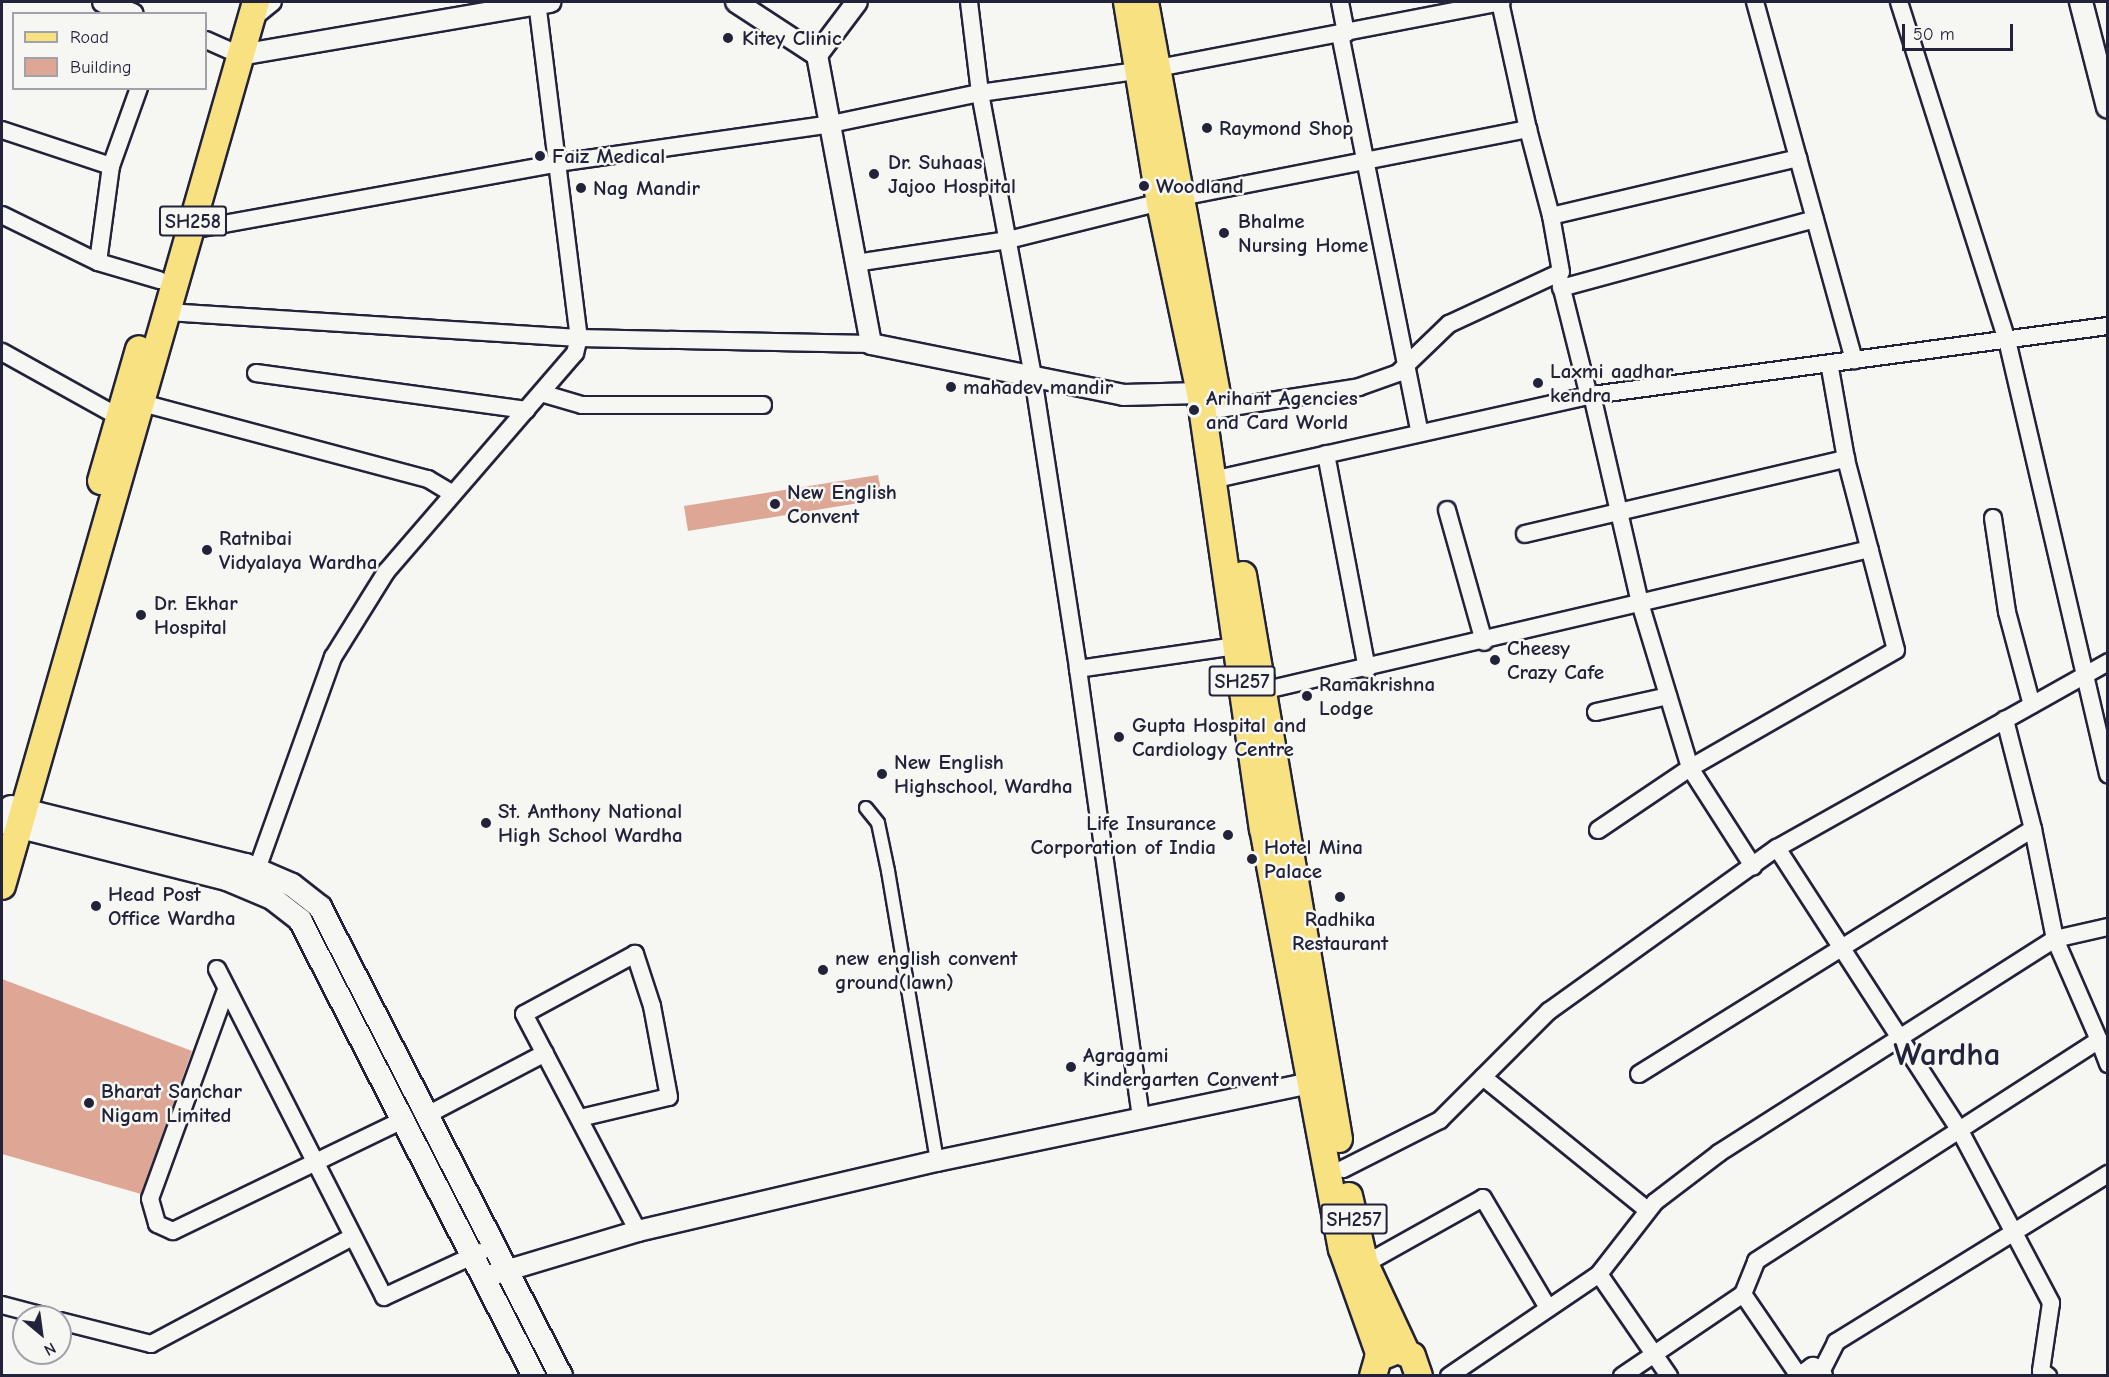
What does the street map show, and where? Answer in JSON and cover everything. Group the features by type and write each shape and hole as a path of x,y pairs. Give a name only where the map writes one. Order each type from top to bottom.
{"main road":[{"name":"SH257","path":"1126,2 1148,69 1209,401 1236,645 1263,828 1365,1264 1417,1368"},
{"name":"SH257","path":"1146,2 1148,69"},
{"path":"2081,2 2100,46 2108,106"},
{"name":"SH258","path":"2,886 9,818 119,441 159,280 224,48 249,8"},
{"name":"SH258","path":"119,441 141,403 190,230 224,48"},
{"name":"SH257","path":"1219,478 1262,691 1321,1081 1344,1257 1376,1366"},
{"path":"9,818 253,879 292,885 320,907 429,1114 561,1376"},
{"path":"253,879 300,920 405,1119 534,1376"},
{"path":"1376,1366 1417,1368"}],"street":[{"path":"103,2 128,12"},
{"path":"249,8 273,2"},
{"path":"224,48 542,2 579,338 575,353 450,493 386,572 333,657 253,879"},
{"path":"736,2 817,55 871,345"},
{"path":"817,55 857,2"},
{"path":"969,2 980,93 1033,377 1078,669 1141,1118"},
{"path":"1340,2 1343,34 1420,433"},
{"path":"190,230 558,163 831,124 980,93 1148,69 1343,34 1500,2 1528,129 1551,216 1560,281 1640,603 1690,768 1753,866"},
{"path":"1755,2 1854,360"},
{"path":"1899,2 2007,340 2108,774"},
{"path":"98,262 111,166 138,90"},
{"path":"856,263 1008,240 1171,200 1528,129"},
{"path":"2,130 111,166"},
{"path":"1551,216 1798,159"},
{"path":"2,214 98,262 159,280"},
{"path":"167,312 579,338 871,345 1123,395 1209,401 1359,387 1398,373 1449,324 1560,281 1815,219"},
{"path":"1219,478 1590,395 2108,327"},
{"path":"2,352 119,441"},
{"path":"1598,830 1690,768 1896,650 1846,459 1830,363"},
{"path":"256,373 526,410"},
{"path":"541,393 582,405 763,405"},
{"path":"141,403 428,479 450,493"},
{"path":"1326,454 1367,669"},
{"path":"1525,534 1846,459"},
{"path":"1447,510 1484,642"},
{"path":"1993,518 2007,612 2032,705"},
{"path":"1262,691 1484,642 1870,549"},
{"path":"1078,669 1236,645"},
{"path":"1343,1169 1440,1120 1549,1011 1777,848 2108,662"},
{"path":"1596,712 1668,696"},
{"path":"2005,720 2033,829 2055,939 2108,1064"},
{"path":"866,808 878,824 888,871 937,1161"},
{"path":"1639,1074 2033,829"},
{"path":"1777,848 1959,1129 2051,1303 2041,1371 2048,1376"},
{"path":"1449,1376 1599,1274 1647,1210 1782,1110 1901,1039 2055,939 2108,927"},
{"path":"580,1118 669,1097 635,954 524,1014 638,1231"},
{"path":"217,969 350,1238 384,1298 496,1245"},
{"path":"226,990 150,1199 151,1217 173,1231 405,1119"},
{"path":"1622,1376 1743,1293 1756,1261 2099,1040"},
{"path":"429,1114 545,1053"},
{"path":"1483,1077 1647,1210"},
{"path":"485,1277 507,1267 638,1231 937,1161 1321,1081"},
{"path":"1743,1293 1811,1375 1836,1342 2108,1174"},
{"path":"1365,1264 1483,1198 1548,1308"},
{"path":"72,1324 151,1344 350,1238"},
{"path":"1599,1274 1669,1376"}],"building":[{"name":"New English Convent","path":"878,475 882,496 865,502 688,531 684,506"},
{"name":"Bharat Sanchar Nigam Limited","path":"2,979 192,1051 141,1194 2,1154"}],"place":[{"name":"Kitey Clinic","path":"728,38"},
{"name":"Raymond Shop","path":"1207,128"},
{"name":"Faiz Medical","path":"540,156"},
{"name":"Dr. Suhaas Jajoo Hospital","path":"874,174"},
{"name":"Woodland","path":"1144,186"},
{"name":"Nag Mandir","path":"581,188"},
{"name":"Bhalme Nursing Home","path":"1224,233"},
{"name":"Laxmi aadhar kendra","path":"1538,383"},
{"name":"mahadev mandir","path":"951,387"},
{"name":"Arihant Agencies and Card World","path":"1194,410"},
{"name":"New English Convent","path":"775,504"},
{"name":"Ratnibai Vidyalaya Wardha","path":"207,550"},
{"name":"Dr. Ekhar Hospital","path":"141,615"},
{"name":"Cheesy Crazy Cafe","path":"1495,660"},
{"name":"Ramakrishna Lodge","path":"1307,696"},
{"name":"Gupta Hospital and Cardiology Centre","path":"1119,737"},
{"name":"New English Highschool, Wardha","path":"882,774"},
{"name":"St. Anthony National High School Wardha","path":"486,823"},
{"name":"Life Insurance Corporation of India","path":"1228,835"},
{"name":"Hotel Mina Palace","path":"1252,859"},
{"name":"Radhika Restaurant","path":"1340,897"},
{"name":"Head Post Office Wardha","path":"96,906"},
{"name":"new english convent ground(lawn)","path":"823,970"},
{"name":"Agragami Kindergarten Convent","path":"1071,1067"},
{"name":"Bharat Sanchar Nigam Limited","path":"89,1103"}],"district":[{"name":"Wardha","path":"1947,1055"}]}
